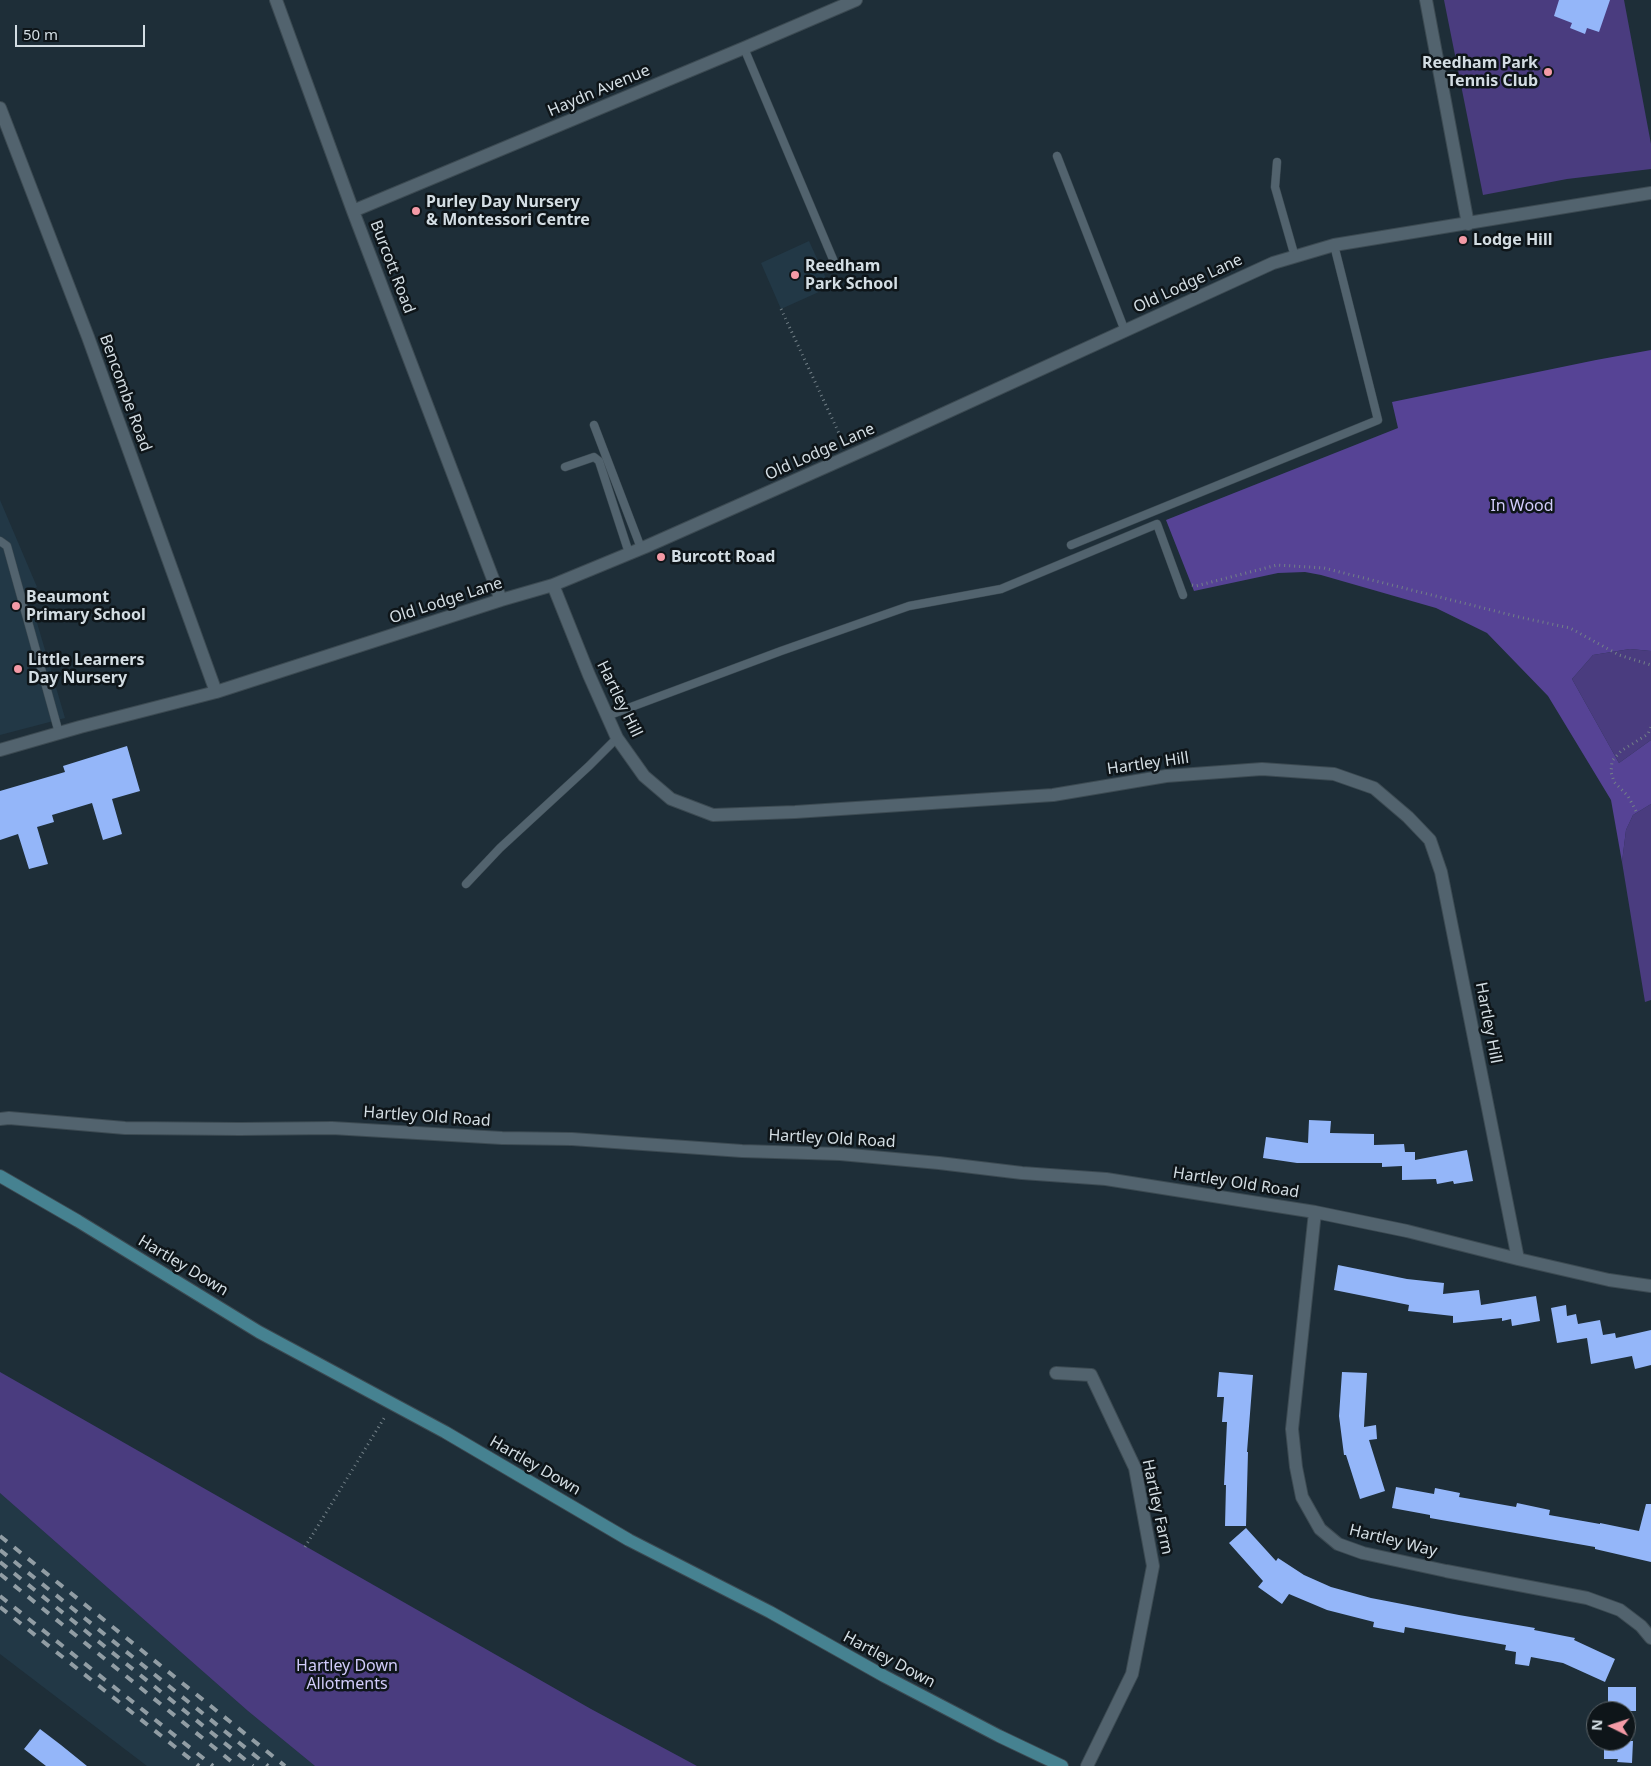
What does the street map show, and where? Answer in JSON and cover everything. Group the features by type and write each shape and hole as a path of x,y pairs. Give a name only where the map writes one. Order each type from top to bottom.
{"street":[{"name":"Burcott Road","path":"276,0 353,211 501,600"},
{"name":"Haydn Avenue","path":"353,211 856,0"},
{"path":"1426,0 1468,224"},
{"name":"Bencombe Road","path":"0,108 88,336 216,692"},
{"name":"Old Lodge Lane","path":"0,750 216,692 552,585 629,554 850,456 1261,268 1334,246 1651,193"},
{"name":"Hartley Hill","path":"552,585 617,738 644,776 671,799 713,815 796,812 1053,795 1166,776 1262,769 1334,774 1374,788 1408,817 1430,840 1441,872 1518,1259"},
{"name":"Hartley Old Road","path":"0,1119 9,1118 125,1128 332,1128 502,1138 572,1139 840,1154 1022,1173 1106,1179 1314,1212 1407,1231 1609,1280 1651,1286"},
{"name":"Hartley Down","path":"0,1176 78,1221 260,1332 445,1432 629,1540 770,1612 892,1680 999,1736 1062,1766"},
{"name":"Hartley Way","path":"1314,1212 1292,1429 1302,1497 1320,1528 1338,1544 1362,1553 1587,1598 1620,1610 1641,1626 1651,1638"},
{"name":"Hartley Farm","path":"1056,1373 1091,1375 1135,1468 1154,1566 1132,1674 1087,1766"}],"lane":[{"path":"744,48 835,264"},
{"path":"1057,156 1125,331"},
{"path":"1277,162 1276,187 1295,257"},
{"path":"1071,545 1378,420 1334,246"},
{"path":"594,426 642,548"},
{"path":"565,467 594,457 599,461 629,554"},
{"path":"607,716 781,651 909,606 1001,589 1157,524 1183,595"},
{"path":"0,541 7,546 59,733"},
{"path":"466,884 500,848 617,738"}],"path":[{"path":"781,309 850,456"},
{"path":"1188,584 1196,586 1277,565 1324,568 1570,628 1619,655 1651,664"},
{"path":"1636,810 1628,796 1614,782 1611,772 1612,761 1621,751 1648,734 1651,727"},
{"path":"305,1547 392,1404"}],"shaded area":[{"name":"Reedham Park School","path":"809,241 830,287 781,309 761,263"},
{"path":"0,500 37,587 28,592 65,718 0,735"},
{"path":"0,1493 248,1711 315,1766 147,1766 0,1654"}],"green space":[{"name":"Reedham Park Tennis Club","path":"1444,0 1624,0 1651,144 1651,169 1567,179 1483,195"},
{"name":"In Wood","path":"1651,350 1651,651 1630,649 1593,655 1572,679 1619,763 1651,740 1651,804 1633,815 1626,830 1622,862 1611,800 1548,696 1487,633 1436,608 1305,572 1278,573 1194,591 1166,520 1398,428 1392,402"},
{"path":"1630,649 1651,651 1651,740 1619,763 1572,679 1593,655"},
{"path":"1651,804 1651,1000 1645,1002 1622,862 1626,830 1633,815"},
{"name":"Hartley Down Allotments","path":"0,1372 591,1709 697,1766 315,1766 248,1711 0,1493"}],"building":[{"path":"1559,0 1610,0 1599,32 1587,28 1585,34 1570,28 1572,23 1554,16"},
{"path":"127,746 140,791 112,799 122,834 103,840 92,803 52,815 54,822 37,827 48,864 29,869 18,834 0,840 0,791 65,772 63,766"},
{"path":"1309,1120 1331,1121 1330,1133 1374,1134 1374,1145 1404,1144 1405,1152 1415,1152 1415,1160 1467,1150 1473,1181 1454,1184 1453,1181 1437,1184 1436,1179 1402,1180 1402,1166 1382,1167 1382,1163 1297,1163 1263,1158 1266,1137 1308,1143"},
{"path":"1338,1265 1407,1279 1444,1283 1443,1294 1479,1290 1481,1305 1536,1296 1540,1321 1512,1326 1511,1319 1502,1321 1502,1318 1453,1323 1453,1316 1408,1311 1409,1305 1334,1290"},
{"path":"1566,1305 1567,1316 1576,1314 1578,1324 1600,1320 1603,1335 1615,1333 1616,1338 1651,1330 1651,1365 1635,1369 1632,1356 1591,1364 1587,1338 1557,1343 1551,1308"},
{"path":"1219,1372 1253,1375 1247,1452 1246,1526 1225,1526 1226,1485 1224,1485 1227,1422 1222,1422 1224,1397 1217,1397"},
{"path":"1342,1372 1367,1373 1364,1427 1376,1425 1377,1439 1369,1440 1385,1491 1360,1499 1346,1455 1344,1455 1339,1416"},
{"path":"1396,1487 1434,1494 1435,1488 1460,1493 1459,1497 1516,1507 1517,1503 1550,1510 1549,1515 1639,1531 1646,1504 1651,1504 1651,1562 1595,1549 1595,1547 1430,1518 1430,1515 1392,1508"},
{"path":"1246,1528 1276,1561 1278,1558 1304,1575 1331,1587 1371,1598 1535,1628 1534,1630 1575,1638 1574,1640 1615,1659 1605,1682 1563,1663 1531,1657 1529,1666 1515,1664 1516,1652 1505,1650 1506,1645 1405,1627 1404,1633 1373,1627 1374,1622 1327,1610 1289,1594 1282,1604 1258,1587 1263,1581 1229,1543"},
{"path":"1608,1687 1636,1687 1636,1701 1608,1701"},
{"path":"40,1729 87,1766 46,1766 24,1749"},
{"path":"1604,1751 1633,1751 1632,1763 1617,1762 1618,1759 1604,1759"}],"railway":[{"path":"0,1536 285,1766"},
{"path":"0,1550 268,1766"},
{"path":"0,1562 253,1766"},
{"path":"0,1574 237,1766"},
{"path":"0,1596 213,1766"},
{"path":"0,1607 199,1766"}],"place":[{"name":"Reedham Park Tennis Club","path":"1548,72"},
{"name":"Purley Day Nursery & Montessori Centre","path":"416,211"},
{"name":"Lodge Hill","path":"1463,240"},
{"name":"Reedham Park School","path":"795,275"},
{"name":"Burcott Road","path":"661,557"},
{"name":"Beaumont Primary School","path":"16,606"},
{"name":"Little Learners Day Nursery","path":"18,669"}]}
